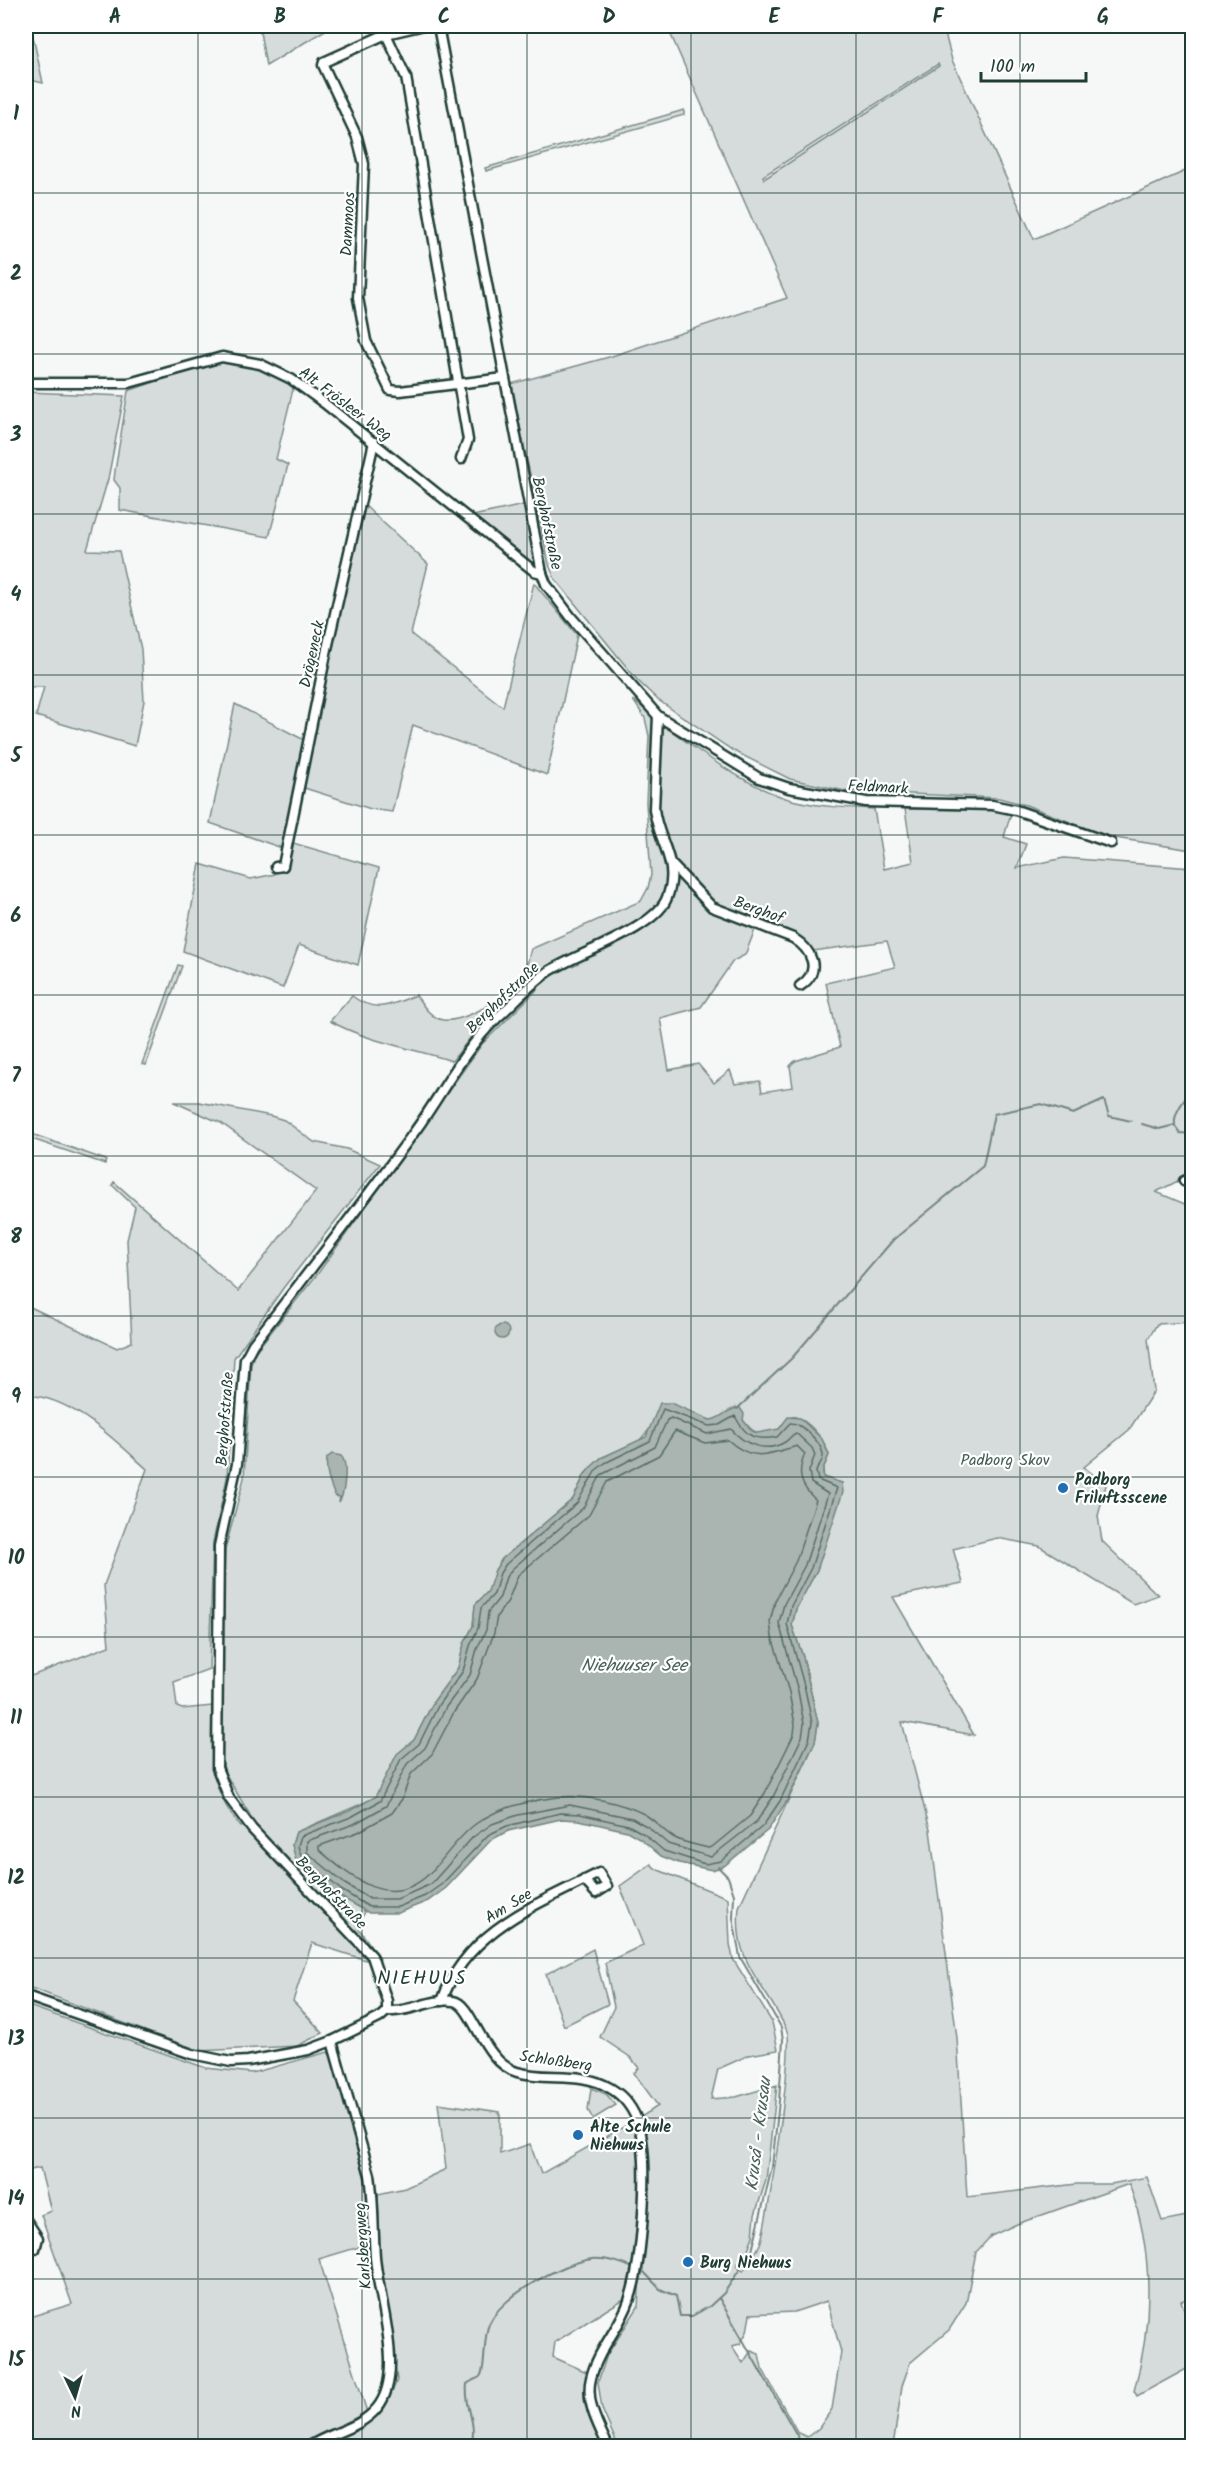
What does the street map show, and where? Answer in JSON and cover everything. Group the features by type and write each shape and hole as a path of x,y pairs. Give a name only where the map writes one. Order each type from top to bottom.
{"street":[{"name":"Dammoos","path":"420,26 386,34 324,62 323,65 357,137 364,164 358,298 366,341 390,390 458,385 504,378"},
{"name":"Berghofstraße","path":"438,26 542,573 546,584 571,617 658,716"},
{"path":"386,34 406,77 468,440 461,459"},
{"path":"26,242 26,284"},
{"name":"Alt Frösleer Weg","path":"26,383 142,382 207,360 222,357 241,359 291,380 374,442 534,571 542,573"},
{"name":"Drögeneck","path":"276,867 283,866 300,775 374,442"},
{"path":"658,716 655,822 673,866"},
{"name":"Feldmark","path":"658,716 759,778 789,788 866,802 992,804 1111,843"},
{"name":"Berghofstraße","path":"387,2011 387,2001 372,1956 252,1829 229,1798 217,1768 219,1546 237,1464 245,1359 252,1344 376,1185 468,1051 494,1021 545,975 656,915 666,900 672,881 673,866"},
{"name":"Berghof","path":"673,866 712,907 804,944 810,952 813,970 800,986"},
{"name":"Am See","path":"442,2001 448,1983 460,1962 481,1940 505,1922 584,1880"},
{"path":"26,1995 192,2054 222,2060 248,2061 282,2056 332,2042 380,2018 387,2011 400,2012 442,2001"},
{"name":"Schloßberg","path":"442,2001 454,2001 466,2007 481,2039 508,2068 527,2074 574,2076 596,2081 624,2099 639,2126 644,2153 639,2259 626,2311 599,2354 591,2379 594,2413 608,2446"},
{"name":"Karlsbergweg","path":"310,2446 363,2422 384,2397 390,2376 385,2317 375,2257 370,2175 332,2042"},
{"path":"26,2220 36,2234 38,2242 35,2249 26,2250"}],"green space":[{"path":"259,26 332,26 266,66"},
{"path":"667,26 943,26 952,60 1034,239 1192,168 1192,850 1109,837 1026,805 999,798 845,791 790,779 732,750 658,700 638,681 555,579 549,565 511,384 609,357 787,298","holes":["938,64 939,66 764,179 763,176"]},
{"path":"26,27 31,27 43,83 26,79"},
{"path":"684,110 684,115 486,171 485,168"},
{"path":"224,362 254,366 294,385 276,459 288,465 269,537 120,510 120,488 114,480 128,391 207,364"},
{"path":"26,392 124,396 108,479 87,550 119,551 141,649 144,701 135,746 36,716 44,687 26,687"},
{"path":"362,503 428,564 411,634 503,707 534,583 577,635 547,775 413,725 392,812 371,809 301,787"},
{"path":"524,505 536,560 533,564 473,516"},
{"name":"Padborg Skov","path":"633,700 710,759 754,785 796,801 816,805 874,809 884,869 913,862 905,809 977,808 1011,813 1004,837 1026,844 1017,868 1064,858 1192,868 1192,1174 1156,1192 1192,1207 1192,1322 1157,1324 1148,1339 1154,1391 1129,1430 1084,1467 1106,1485 1098,1516 1102,1541 1158,1595 1133,1604 1039,1546 997,1538 953,1549 963,1583 893,1597 974,1735 902,1722 930,1830 957,2038 967,2197 1077,2184 1111,2184 1147,2177 1162,2221 1192,2215 1192,2297 1181,2301 1192,2330 1192,2366 1137,2396 1134,2391 1145,2339 1148,2287 1143,2235 1129,2184 1017,2224 991,2236 976,2252 966,2303 949,2330 910,2363 902,2386 893,2446 618,2446 602,2409 598,2382 607,2355 638,2307 648,2145 641,2117 658,2106 634,2073 639,2068 630,2057 600,2037 614,2007 605,1963 643,1945 620,1886 651,1864 656,1869 728,1898 733,1959 772,2022 778,2050 749,2055 718,2069 711,2099 736,2097 777,2085 766,2180 755,2215 753,2236 747,2252 736,2266 743,2271 760,2244 769,2204 787,2068 787,2031 746,1960 738,1927 739,1907 815,1742 818,1723 803,1657 792,1625 796,1609 817,1570 842,1483 824,1478 823,1469 829,1455 827,1449 811,1426 799,1418 793,1416 777,1430 768,1433 756,1432 746,1424 736,1407 717,1420 693,1415 649,1430 638,1442 601,1458 585,1474 573,1499 502,1559 495,1570 489,1591 475,1605 473,1626 464,1644 458,1668 434,1701 414,1740 397,1755 375,1798 296,1832 292,1845 365,1912 357,1926 380,1959 372,1962 312,1943 293,2001 323,2033 297,2046 198,2051 26,1986 26,1678 109,1646 104,1585 147,1469 107,1433 76,1412 60,1403 26,1395 26,1305 117,1348 132,1342 127,1240 135,1207 112,1185 114,1182 238,1291 316,1191 221,1123 174,1102 199,1102 271,1116 284,1120 314,1142 347,1149 380,1164 284,1287 234,1358 227,1478 213,1542 209,1669 174,1682 177,1707 182,1709 212,1706 213,1770 222,1798 241,1827 250,1815 225,1773 221,1757 224,1573 225,1550 244,1478 251,1364 255,1352 319,1272 482,1044 537,990 521,986 531,949 641,901 648,888 651,875 646,803 649,736 645,718","holes":["760,917 796,934 813,951 887,941 895,967 826,983 840,1047 795,1061 790,1066 793,1087 762,1092 760,1081 735,1084 730,1070 714,1083 698,1064 669,1070 660,1018 701,1007 733,961 745,955","827,2301 841,2352 832,2409 819,2428 807,2437 798,2433 762,2368 759,2354 751,2351 743,2363 732,2346 740,2344 747,2332 750,2314 794,2312"]},
{"path":"235,704 306,741 286,841 379,868 358,965 299,945 283,988 183,951 200,864 251,879 275,874 282,848 210,823"},
{"path":"178,965 182,966 146,1065 142,1064"},
{"path":"521,986 481,1024 452,1061 359,1034 330,1021 352,996 369,1005 384,1006 416,995 439,1019 458,1019 493,1003"},
{"path":"26,1132 106,1160 105,1164 26,1137"},
{"path":"593,1949 608,2004 564,2026 546,1974"},
{"path":"26,2005 206,2068 252,2073 328,2052 333,2059 368,2190 366,2245 319,2259 367,2412 300,2446 26,2446 26,2318 72,2304 41,2215 51,2211 40,2168 26,2171"},
{"path":"591,2088 606,2094 616,2105 593,2119 588,2110"},
{"path":"438,2103 500,2112 500,2154 530,2144 541,2174 632,2122 637,2142 640,2186 637,2232 627,2297 555,2342 553,2357 589,2373 588,2403 605,2446 318,2446 375,2417 383,2408 397,2380 380,2257 378,2194 405,2188 446,2169"}],"water":[{"path":"502,1325 507,1327 509,1332 507,1337 502,1339 497,1337 495,1332 497,1327"},
{"name":"Niehuuser See","path":"660,1403 671,1403 710,1420 732,1409 740,1408 744,1414 743,1420 752,1431 757,1433 779,1429 788,1417 800,1418 822,1439 829,1455 823,1469 823,1477 842,1483 843,1492 817,1570 796,1609 792,1625 803,1657 818,1723 815,1742 785,1804 768,1830 724,1866 712,1870 679,1863 661,1856 641,1839 627,1831 579,1820 561,1819 508,1831 491,1840 446,1888 428,1901 398,1913 369,1913 337,1895 296,1860 292,1845 296,1832 349,1811 375,1797 397,1754 414,1740 434,1701 458,1668 464,1644 473,1626 475,1605 488,1591 495,1570 502,1559 573,1499 585,1474 601,1458 646,1437"},
{"path":"332,1454 341,1456 345,1465 344,1487 339,1502 340,1497 335,1496 327,1473 327,1458"}],"waterway":[{"path":"1142,1124 1159,1129 1175,1125 1178,1111 1192,1090"},
{"path":"737,1409 792,1358 893,1240 983,1166 994,1114 1041,1104 1073,1114 1104,1100 1109,1116 1131,1121"},
{"path":"1175,1126 1180,1133 1192,1134"},
{"name":"Kruså - Krusau","path":"643,2271 660,2289 676,2296 680,2316 692,2316 710,2306 724,2293 752,2251 772,2167 783,2040 781,2027 740,1957 733,1918 734,1895 728,1877 718,1867"},
{"name":"Kruså - Krusau","path":"471,2446 473,2430 467,2400 467,2384 481,2375 489,2324 506,2302 534,2282 579,2262 603,2259 633,2268"},
{"path":"719,2298 803,2446"}],"place":[{"name":"Padborg Friluftsscene","path":"1063,1488"},
{"name":"Alte Schule Niehuus","path":"578,2135"},
{"name":"Burg Niehuus","path":"688,2262"}],"district":[{"name":"NIEHUUS","path":"422,1977"}]}
